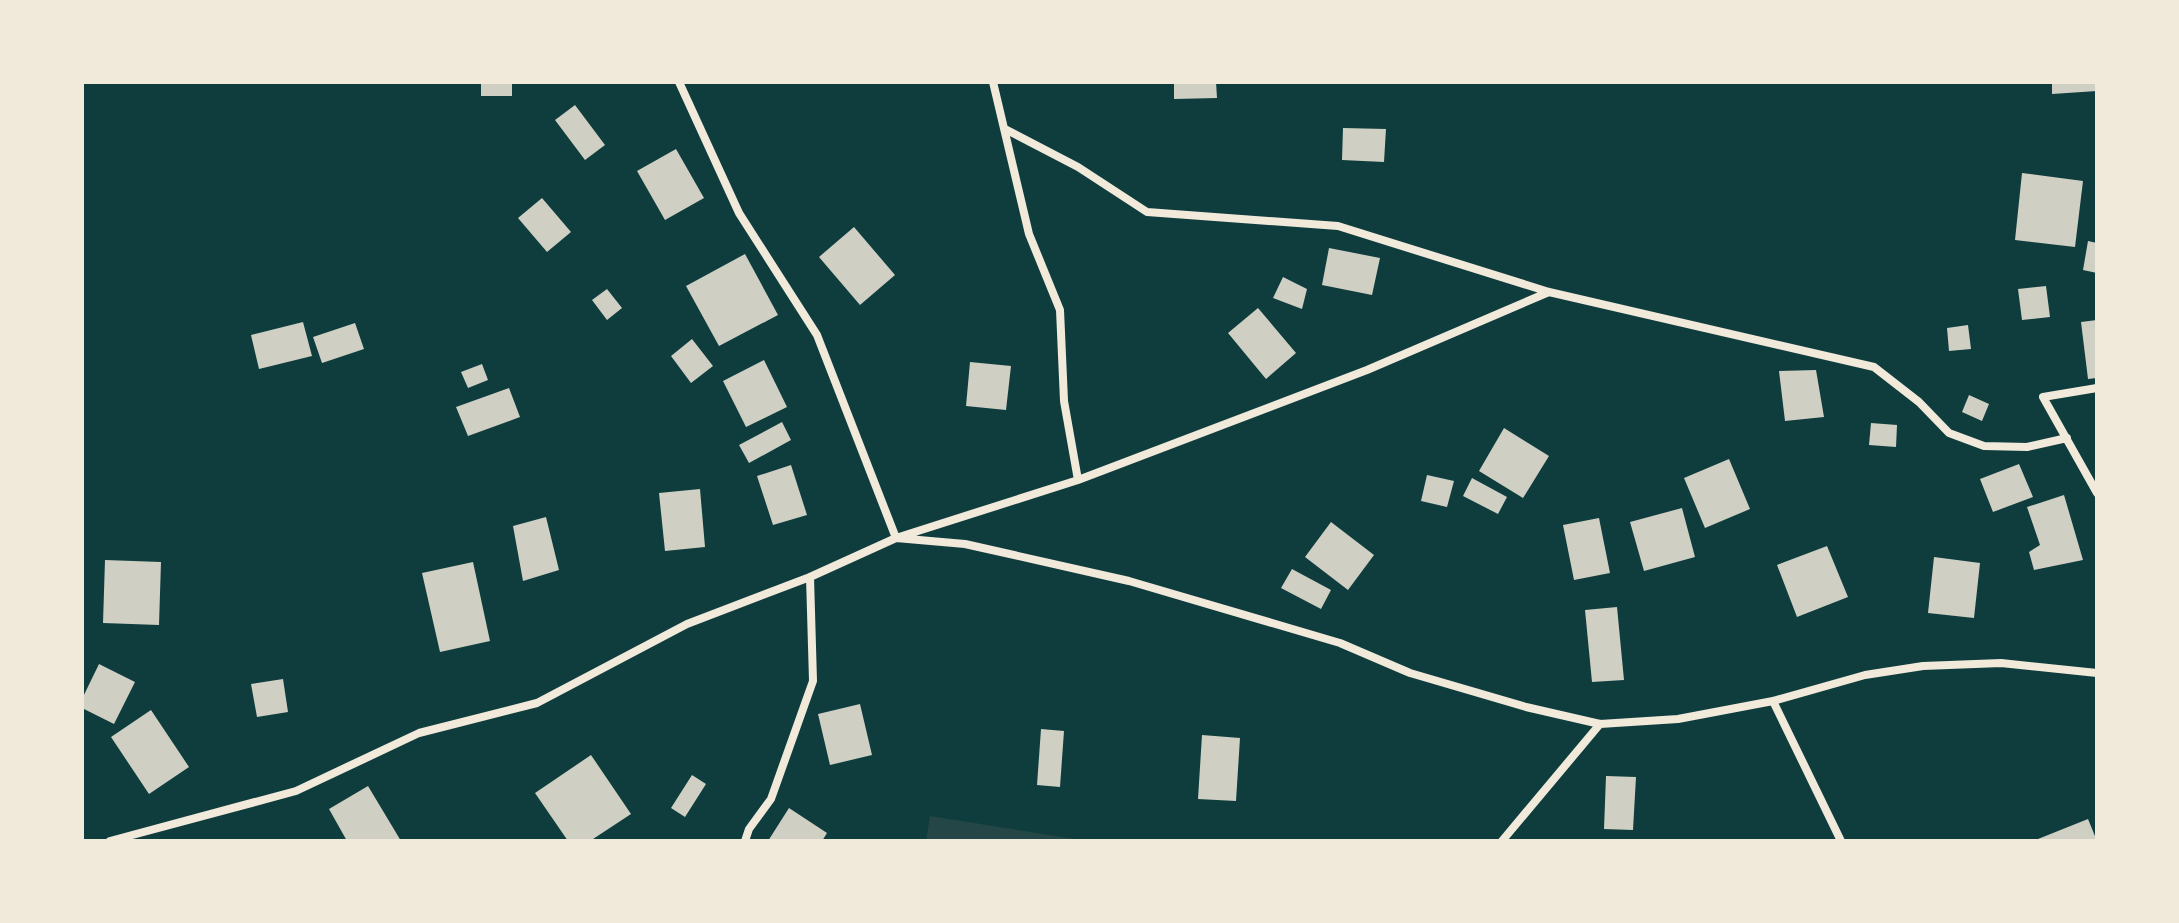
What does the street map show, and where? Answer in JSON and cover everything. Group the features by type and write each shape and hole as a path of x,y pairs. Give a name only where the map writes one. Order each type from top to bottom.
{"street":[{"path":"679,82 739,213 817,335 896,538"},
{"path":"993,82 1029,234 1060,310 1064,401 1078,480"},
{"path":"1005,129 1078,167 1147,212 1338,226 1549,292 1874,367 1919,402 1949,433 1984,446 2027,447 2067,438"},
{"path":"110,841 296,791 419,733 537,703 687,624 810,577 896,538 1078,480 1367,370 1549,292"},
{"path":"2097,388 2043,397 2097,493"},
{"path":"896,538 965,544 1129,581 1340,643 1439,681 1526,707 1600,724 1678,719 1773,701 1865,675 1923,666 2001,663 2097,673"},
{"path":"745,841 749,829 771,799 813,681 810,577"},
{"path":"1773,701 1841,841"},
{"path":"1502,841 1600,724"}],"shaded area":[{"path":"930,816 1087,841 926,841"}],"building":[{"path":"481,82 512,82 512,96 481,96"},
{"path":"1174,82 1216,82 1217,98 1174,99"},
{"path":"2052,82 2097,82 2097,91 2052,94"},
{"path":"575,105 605,145 585,160 555,120"},
{"path":"1343,128 1386,129 1384,162 1342,160"},
{"path":"676,149 704,198 665,220 637,171"},
{"path":"2022,173 2083,181 2075,247 2015,240"},
{"path":"542,198 571,232 547,252 518,218"},
{"path":"854,227 895,275 860,305 819,257"},
{"path":"2088,241 2097,243 2097,273 2083,270"},
{"path":"1329,248 1380,258 1372,295 1322,285"},
{"path":"745,254 778,315 719,346 686,286"},
{"path":"1283,277 1307,289 1302,309 1273,298"},
{"path":"2046,286 2050,317 2022,320 2018,289"},
{"path":"607,289 622,308 607,320 592,300"},
{"path":"1258,308 1296,353 1266,379 1228,333"},
{"path":"2097,320 2097,378 2088,379 2081,322"},
{"path":"303,322 312,356 259,369 251,335"},
{"path":"355,323 364,349 322,363 313,337"},
{"path":"1968,325 1971,349 1949,351 1947,328"},
{"path":"692,339 713,366 691,383 671,356"},
{"path":"764,360 787,407 746,427 723,381"},
{"path":"970,362 1011,366 1006,410 966,406"},
{"path":"482,364 488,380 468,388 461,372"},
{"path":"1816,370 1824,417 1785,421 1779,371"},
{"path":"509,388 520,417 468,436 456,407"},
{"path":"1969,395 1989,404 1982,421 1962,412"},
{"path":"782,422 791,440 749,463 739,445"},
{"path":"1871,423 1897,425 1896,447 1869,445"},
{"path":"1504,428 1549,456 1523,498 1479,471"},
{"path":"1729,459 1750,509 1705,528 1684,478"},
{"path":"2019,464 2033,497 1993,512 1980,479"},
{"path":"791,465 807,515 773,525 757,476"},
{"path":"1427,475 1454,481 1447,507 1421,501"},
{"path":"1472,478 1507,497 1498,514 1463,496"},
{"path":"700,489 705,547 665,551 659,493"},
{"path":"2064,495 2083,560 2034,570 2029,552 2040,545 2027,507"},
{"path":"1682,508 1695,557 1644,571 1630,522"},
{"path":"546,517 559,570 523,581 513,526"},
{"path":"1599,518 1610,573 1574,580 1563,525"},
{"path":"1331,522 1374,555 1348,590 1305,557"},
{"path":"1827,546 1848,597 1797,617 1777,565"},
{"path":"1934,557 1980,563 1974,618 1928,613"},
{"path":"105,560 161,562 159,625 103,623"},
{"path":"473,562 490,641 440,652 422,573"},
{"path":"1292,569 1331,590 1321,609 1281,588"},
{"path":"1617,607 1624,680 1592,682 1585,610"},
{"path":"99,664 135,682 114,724 82,708 82,699"},
{"path":"283,679 288,712 257,717 251,684"},
{"path":"860,704 872,755 830,765 818,714"},
{"path":"151,710 189,767 149,794 111,737"},
{"path":"1041,729 1064,731 1060,787 1037,785"},
{"path":"1202,735 1240,738 1236,801 1198,799"},
{"path":"591,755 631,814 590,841 568,841 535,793"},
{"path":"692,775 706,784 685,817 671,808"},
{"path":"1606,776 1636,777 1633,830 1604,829"},
{"path":"368,786 401,841 347,841 329,809"},
{"path":"789,808 827,833 822,841 768,841"},
{"path":"2088,819 2097,841 2033,841"}]}
